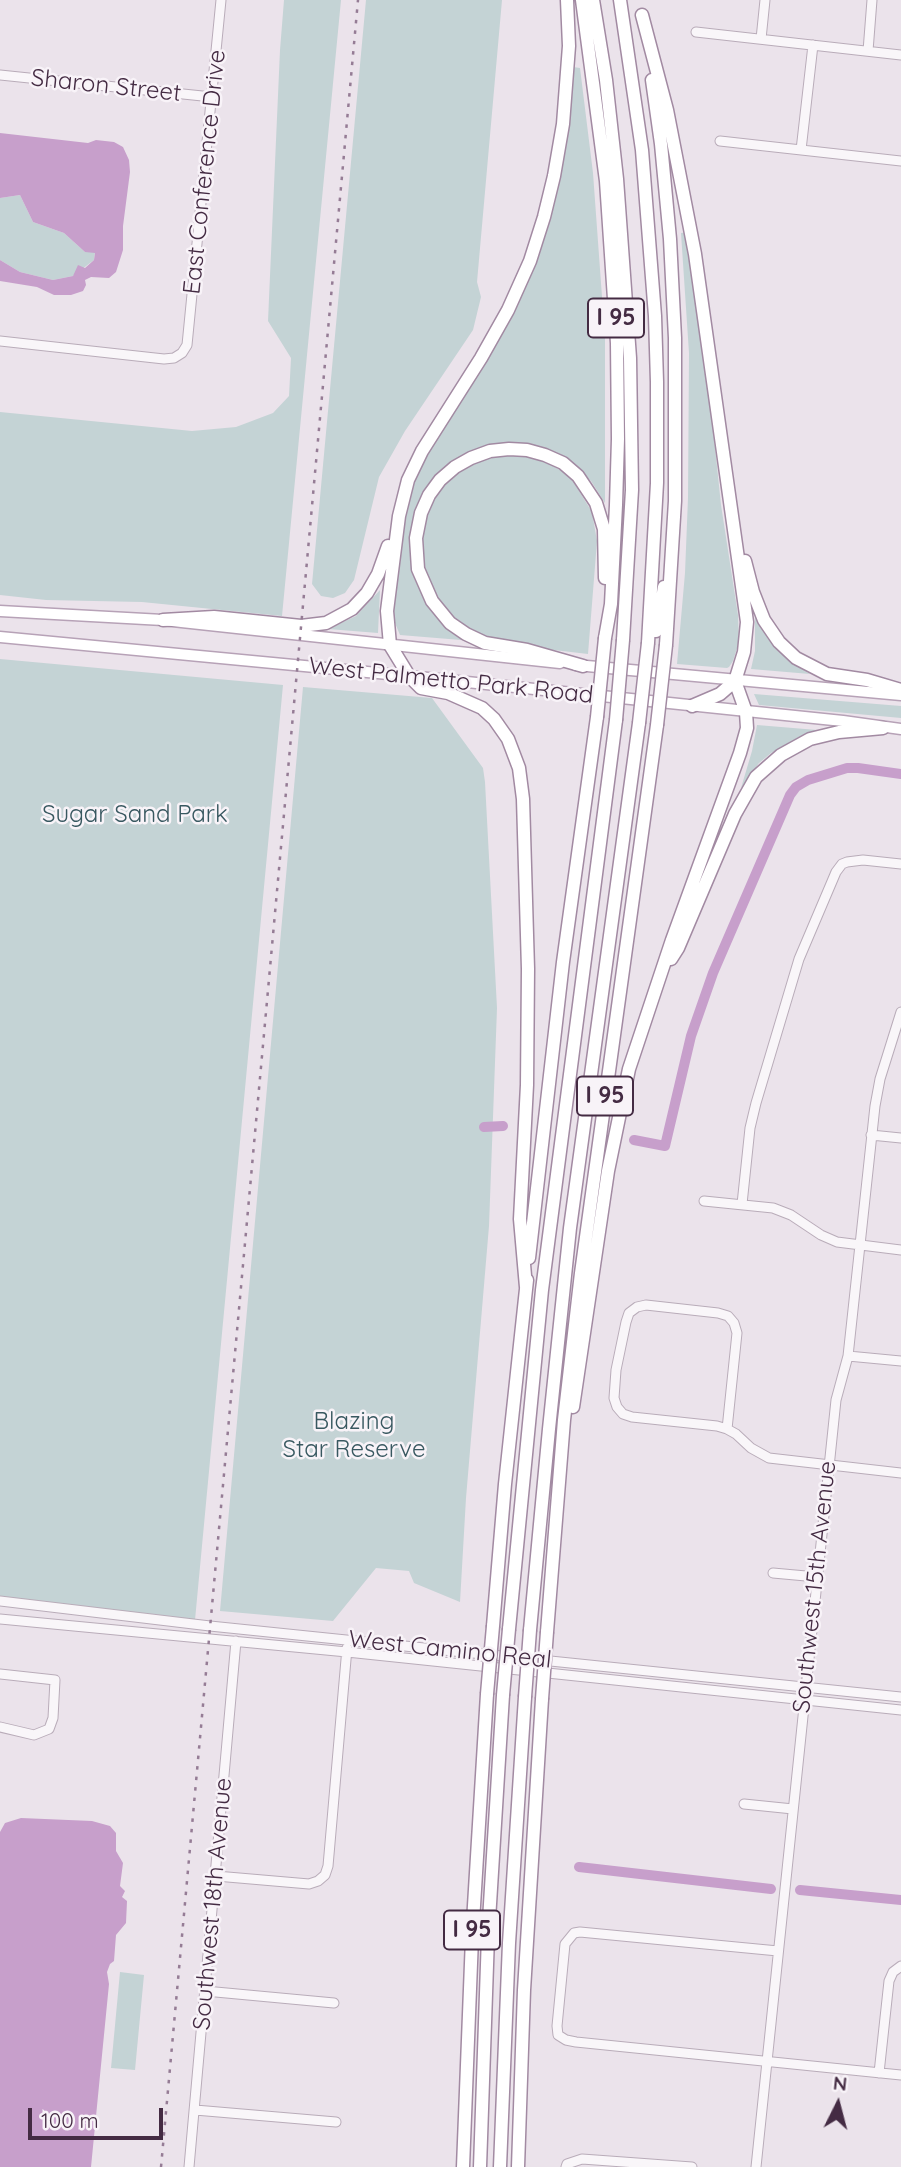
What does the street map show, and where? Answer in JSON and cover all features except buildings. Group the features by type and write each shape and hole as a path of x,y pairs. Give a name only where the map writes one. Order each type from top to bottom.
{"highway":[{"path":"163,620 214,617 310,626 334,619 352,609 373,584 415,465 494,334 519,285 537,239 550,197 563,124 569,46 567,0"},
{"name":"I 95","path":"463,2167 472,1938 487,1694 505,1484 563,962 611,604 618,408 614,279 602,148 582,0"},
{"path":"480,2167 489,1924 503,1695 524,1457 543,1276 616,720 632,490 630,358 617,179 606,80 593,0"},
{"path":"500,2167 509,1943 525,1698 550,1416 572,1216 639,723 656,644 655,306 642,150 620,0"},
{"name":"I 95","path":"519,2167 524,1990 542,1699 567,1395 587,1223 657,725 656,644 674,535 677,403 673,283 661,144 640,0"},
{"path":"642,15 667,110 695,254 747,622 744,652 735,681 720,694 692,706"},
{"path":"583,666 527,649 485,643 450,622 432,601 418,569 418,521 425,503 447,474 481,454 500,449 518,449 554,459 578,476 592,493 603,520 605,638"},
{"path":"723,462 753,592 758,609 771,632 796,658 817,670 867,680 901,693"},
{"path":"616,505 625,617"},
{"path":"399,516 387,599 390,645 409,677 421,688 448,693 481,708 494,719 508,739 519,768 523,799 528,969 527,1097 520,1219 526,1287"},
{"path":"562,1469 579,1376 597,1240 618,1115 632,1060 658,980 747,728 746,712 735,681"},
{"path":"658,980 678,948 734,814 756,777 781,755 810,739 839,732 883,727"}],"main road":[{"name":"West Palmetto Park Road","path":"0,611 163,620 583,666 901,693"},
{"name":"West Palmetto Park Road","path":"0,637 901,729"}],"street":[{"name":"East Conference Drive","path":"0,341 164,359 174,358 182,353 188,344 221,0"},
{"path":"761,39 765,0"},
{"path":"868,51 872,0"},
{"path":"696,32 901,55"},
{"path":"802,150 813,45"},
{"name":"Sharon Street","path":"0,75 212,97"},
{"path":"720,141 901,161"},
{"path":"742,1204 750,1128 789,988 836,872 842,864 863,860 901,864"},
{"name":"Southwest 15th Avenue","path":"756,2167 804,1686 836,1400 848,1356 871,1135 880,1079 901,1012"},
{"path":"871,1135 901,1138"},
{"path":"704,1200 783,1211 829,1239 901,1250"},
{"path":"727,1429 737,1333 734,1323 728,1316 718,1312 646,1305 629,1313 614,1398 617,1407 624,1414 727,1429 769,1458 901,1473"},
{"path":"848,1356 901,1361"},
{"path":"772,1573 817,1577"},
{"name":"West Camino Real","path":"0,1601 209,1626 901,1697"},
{"name":"West Camino Real","path":"0,1619 901,1710"},
{"path":"216,1876 309,1884 326,1875 348,1639"},
{"name":"Southwest 18th Avenue","path":"190,2167 236,1641"},
{"path":"0,1674 55,1679 54,1718 48,1729 34,1735 0,1727"},
{"path":"744,1804 793,1809"},
{"path":"778,1951 580,1931 574,1933 565,1944 558,2035 576,2042 901,2076"},
{"path":"879,2073 889,1981 893,1972 899,1968"},
{"path":"205,1991 334,2003"},
{"path":"195,2110 336,2122"},
{"path":"567,2166 582,2159 692,2167"}],"green space":[{"path":"284,0 341,0 282,616 142,602 46,600 0,595 0,412 192,431 236,427 273,413 289,396 291,358 268,321"},
{"path":"366,0 502,0 477,282 481,297 473,330 405,431 379,477 354,580 345,593 333,598 321,596 312,584"},
{"path":"573,67 580,68 593,173 605,338 605,503 591,481 568,461 512,444 435,480 412,562 415,580 424,599 444,627 461,637 461,640 400,635 393,607 404,516 410,491 428,453 506,325 529,276 550,220 561,174"},
{"path":"20,195 33,222 64,233 85,252 95,252 94,260 73,276 53,280 20,272 0,260 0,198"},
{"path":"688,232 707,370 721,505 738,615 739,642 733,661 727,668 677,664 688,498 689,353 681,233"},
{"path":"507,455 541,460 564,472 571,478 592,512 597,541 588,654 511,645 485,638 457,623 438,604 424,572 421,555 422,529 435,496 454,474 477,461"},
{"path":"380,590 378,633 328,629 356,616"},
{"path":"755,615 768,639 779,651 790,662 810,674 751,669 755,651"},
{"name":"Sugar Sand Park","path":"0,659 283,685 195,1620 0,1598"},
{"name":"Blazing Star Reserve","path":"303,687 432,698 483,768 497,1008 489,1226 460,1602 414,1583 409,1571 376,1568 333,1621 220,1611"},
{"path":"754,694 901,706 901,718 759,705"},
{"path":"757,725 817,730 771,753 759,763 741,788 752,751"},
{"path":"120,1972 144,1975 135,2070 111,2068"}],"shaded area":[{"path":"0,133 88,143 96,140 114,142 123,147 129,160 130,172 123,226 123,250 116,272 109,278 91,277 85,280 83,291 71,295 54,295 37,287 0,281 0,260 20,272 53,280 73,276 78,265 85,268 94,260 95,253 85,252 64,233 33,222 20,195 0,198"},
{"path":"21,1818 92,1821 110,1826 116,1833 116,1851 123,1863 120,1886 125,1891 122,1897 127,1901 126,1923 116,1935 114,1961 107,1972 109,1984 91,2167 0,2167 0,1832 5,1823"}],"waterway":[{"path":"634,1140 665,1146 691,1036 713,973 790,795 796,787 808,780 847,768 901,774"},
{"path":"484,1127 503,1126"},
{"path":"579,1867 771,1889"},
{"path":"800,1890 901,1900"}],"railway":[{"path":"161,2167 358,0"}]}
